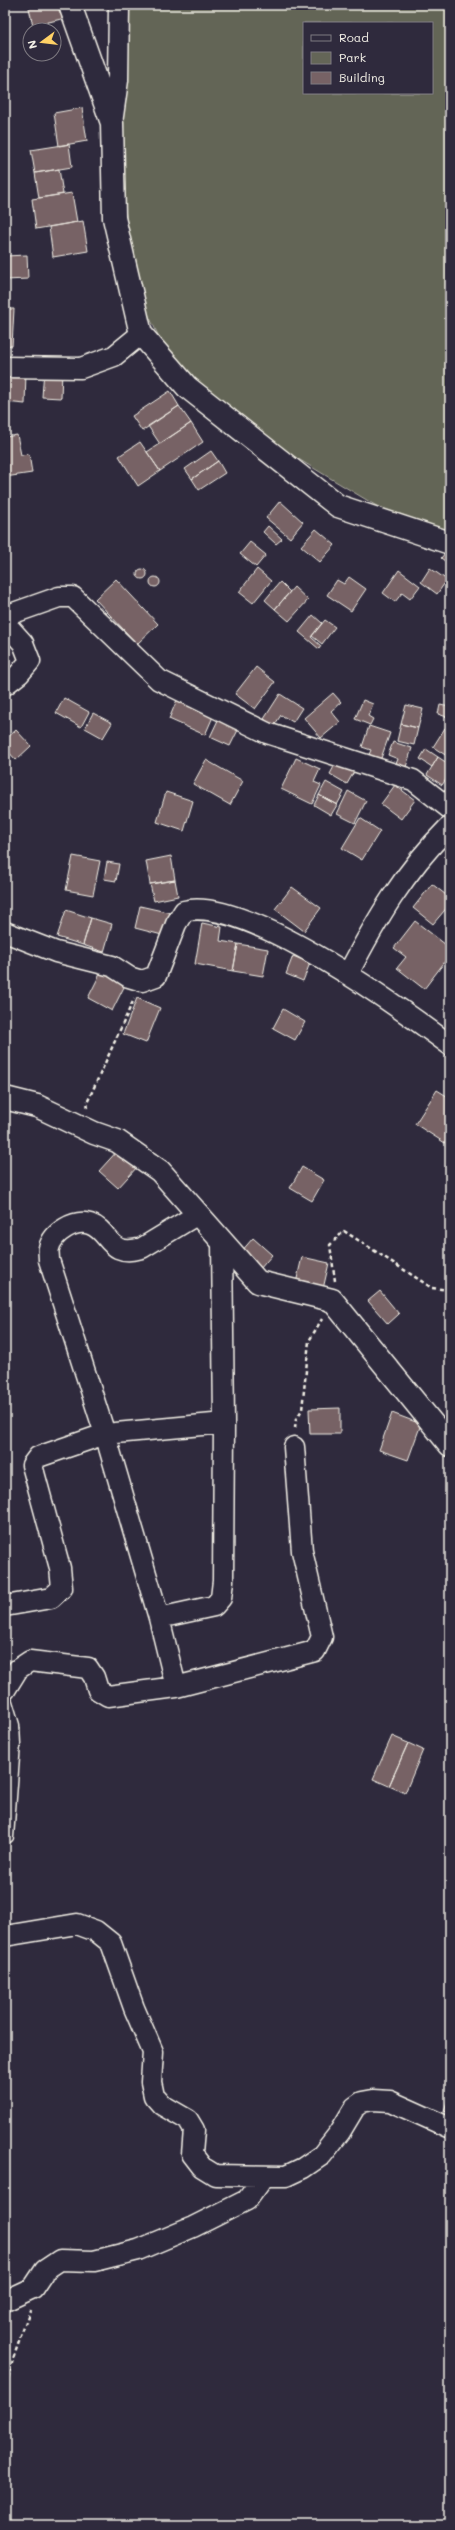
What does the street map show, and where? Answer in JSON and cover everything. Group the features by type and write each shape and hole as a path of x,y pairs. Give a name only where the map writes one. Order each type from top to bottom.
{"street":[{"path":"70,5 112,123"},
{"path":"119,5 118,80 112,123 114,218 141,334 187,387 338,506 450,543"},
{"path":"5,367 81,368 114,356 141,334"},
{"path":"5,616 59,596 73,597 159,680 267,733 413,780 449,819 422,854 377,918 348,974"},
{"path":"5,623 23,643 30,661 19,674 5,685"},
{"path":"5,932 56,952 112,966 129,977 142,981 156,976 176,924 184,911 195,908 226,915 257,925 368,985 450,1045"},
{"path":"5,1098 38,1106 94,1133 117,1140 160,1171 258,1282 332,1300 450,1445"},
{"path":"176,1687 159,1618 105,1434 49,1260 49,1247 57,1235 69,1226 81,1222 92,1224 116,1246 131,1251 142,1248 198,1214"},
{"path":"159,1618 214,1606 221,1598 223,1581 224,1423 222,1242"},
{"path":"5,1606 51,1598 62,1588 60,1568 32,1465 38,1457 105,1434 224,1423"},
{"path":"5,1690 18,1668 30,1661 88,1668 94,1677 98,1690 108,1696 176,1687 315,1651 322,1637 302,1551 294,1447"},
{"path":"5,1936 77,1924 96,1931 111,1942 134,2008 153,2052 151,2082 154,2096 162,2105 188,2120 194,2130 192,2154 202,2167 214,2175 264,2177 286,2176 322,2156 340,2132 355,2107 362,2102 390,2101 450,2128"},
{"path":"5,2301 33,2288 45,2270 60,2260 94,2261 138,2250 193,2227 248,2200 264,2177"}],"lane":[{"path":"5,1695 14,1724 15,1744 8,1837"}],"path":[{"path":"94,1133 87,1103 142,981"},
{"path":"5,2392 13,2359 30,2311 33,2288"},
{"path":"5,2521 6,2525"}],"green space":[{"path":"129,5 450,5 450,550 260,436 170,360 137,291 124,202 123,91"}],"building":[{"path":"39,5 61,5 65,18 49,22 32,22 29,8"},
{"path":"82,108 87,141 59,146 54,113"},
{"path":"69,144 72,167 35,173 31,150"},
{"path":"59,169 63,194 39,198 35,173"},
{"path":"72,193 77,222 36,229 32,199"},
{"path":"83,221 88,251 53,257 49,227"},
{"path":"27,255 28,279 5,280 5,256"},
{"path":"5,309 14,309 12,346 5,345"},
{"path":"44,370 62,371 61,398 42,397"},
{"path":"5,371 26,373 25,404 5,402"},
{"path":"170,391 179,406 142,431 132,416"},
{"path":"179,406 191,423 160,444 148,426"},
{"path":"191,423 203,442 160,471 147,452"},
{"path":"17,435 21,455 29,454 32,473 5,477 5,437"},
{"path":"140,442 160,471 138,486 119,456"},
{"path":"211,451 218,461 192,479 185,469"},
{"path":"218,461 225,473 199,490 192,479"},
{"path":"280,501 303,522 290,538 266,518"},
{"path":"268,526 282,539 276,544 263,532"},
{"path":"316,529 335,545 320,562 301,546"},
{"path":"250,542 266,555 256,567 240,554"},
{"path":"446,552 450,555 450,565 441,558"},
{"path":"430,568 447,580 437,594 421,582"},
{"path":"140,569 144,569 147,574 144,579 140,579 137,576 137,572"},
{"path":"257,569 271,581 253,603 239,592"},
{"path":"399,570 420,586 410,599 402,593 395,602 383,593"},
{"path":"155,577 160,582 155,587 150,582"},
{"path":"349,577 366,589 351,611 327,595 337,580 344,584"},
{"path":"116,579 158,624 137,644 95,599"},
{"path":"280,582 290,592 275,609 265,600"},
{"path":"294,587 308,600 289,621 275,609"},
{"path":"313,615 322,623 311,637 321,646 319,649 299,632"},
{"path":"325,620 335,627 322,644 312,636"},
{"path":"256,667 275,682 255,709 235,694"},
{"path":"333,693 341,702 331,711 340,722 321,738 304,718"},
{"path":"280,694 302,708 293,722 281,715 274,726 264,719"},
{"path":"179,695 215,712 205,735 169,719"},
{"path":"64,698 89,712 81,727 56,713"},
{"path":"363,700 373,704 368,716 373,719 370,725 355,719"},
{"path":"406,705 423,709 418,728 401,724"},
{"path":"440,705 450,707 447,717 438,714"},
{"path":"93,713 112,723 103,738 85,728"},
{"path":"219,718 239,728 230,746 210,737"},
{"path":"401,724 418,728 414,745 397,741"},
{"path":"369,726 390,733 380,761 368,757 371,750 362,747"},
{"path":"445,728 450,731 450,758 433,747"},
{"path":"16,730 31,746 16,760 5,748 5,740"},
{"path":"393,742 412,748 406,767 396,764 398,759 388,755"},
{"path":"426,749 438,757 432,767 420,759"},
{"path":"438,757 450,765 450,774 442,785 427,775"},
{"path":"296,758 320,769 314,782 321,785 312,804 281,789"},
{"path":"206,760 243,781 230,805 193,784"},
{"path":"337,761 355,770 347,784 330,774"},
{"path":"326,782 344,792 337,805 319,795"},
{"path":"395,785 415,800 401,819 381,804"},
{"path":"348,791 366,801 355,823 337,814"},
{"path":"166,792 193,801 184,831 157,822"},
{"path":"319,795 337,805 331,815 314,805"},
{"path":"360,818 380,831 362,860 342,848"},
{"path":"73,856 100,861 93,895 66,890"},
{"path":"171,856 175,880 150,884 146,861"},
{"path":"107,862 119,864 116,881 104,879"},
{"path":"175,880 178,896 154,901 150,884"},
{"path":"432,884 450,898 450,904 433,924 413,908"},
{"path":"292,887 321,908 304,931 275,909"},
{"path":"140,906 171,913 166,936 135,928"},
{"path":"66,910 91,918 83,945 57,937"},
{"path":"91,918 112,924 104,952 83,945"},
{"path":"415,921 450,948 450,955 424,989 397,968 406,957 394,948"},
{"path":"202,923 222,927 220,941 238,944 233,971 195,964"},
{"path":"238,944 268,949 263,976 233,971"},
{"path":"293,956 310,963 303,981 286,974"},
{"path":"103,968 127,981 112,1011 88,998"},
{"path":"137,998 160,1008 146,1043 123,1034"},
{"path":"283,1009 305,1022 295,1040 273,1028"},
{"path":"437,1090 450,1098 448,1115 450,1116 450,1134 445,1143 415,1124"},
{"path":"119,1149 138,1166 118,1188 99,1171"},
{"path":"302,1167 324,1180 312,1201 290,1188"},
{"path":"253,1238 272,1255 260,1269 241,1252"},
{"path":"302,1257 329,1263 323,1289 296,1283"},
{"path":"380,1291 399,1314 388,1324 368,1301"},
{"path":"340,1408 340,1434 310,1434 309,1409"},
{"path":"392,1413 421,1424 408,1460 379,1450"},
{"path":"392,1736 408,1743 389,1786 373,1779"},
{"path":"408,1743 423,1750 405,1793 389,1786"},
{"path":"450,2092 450,2113 444,2111"}]}
